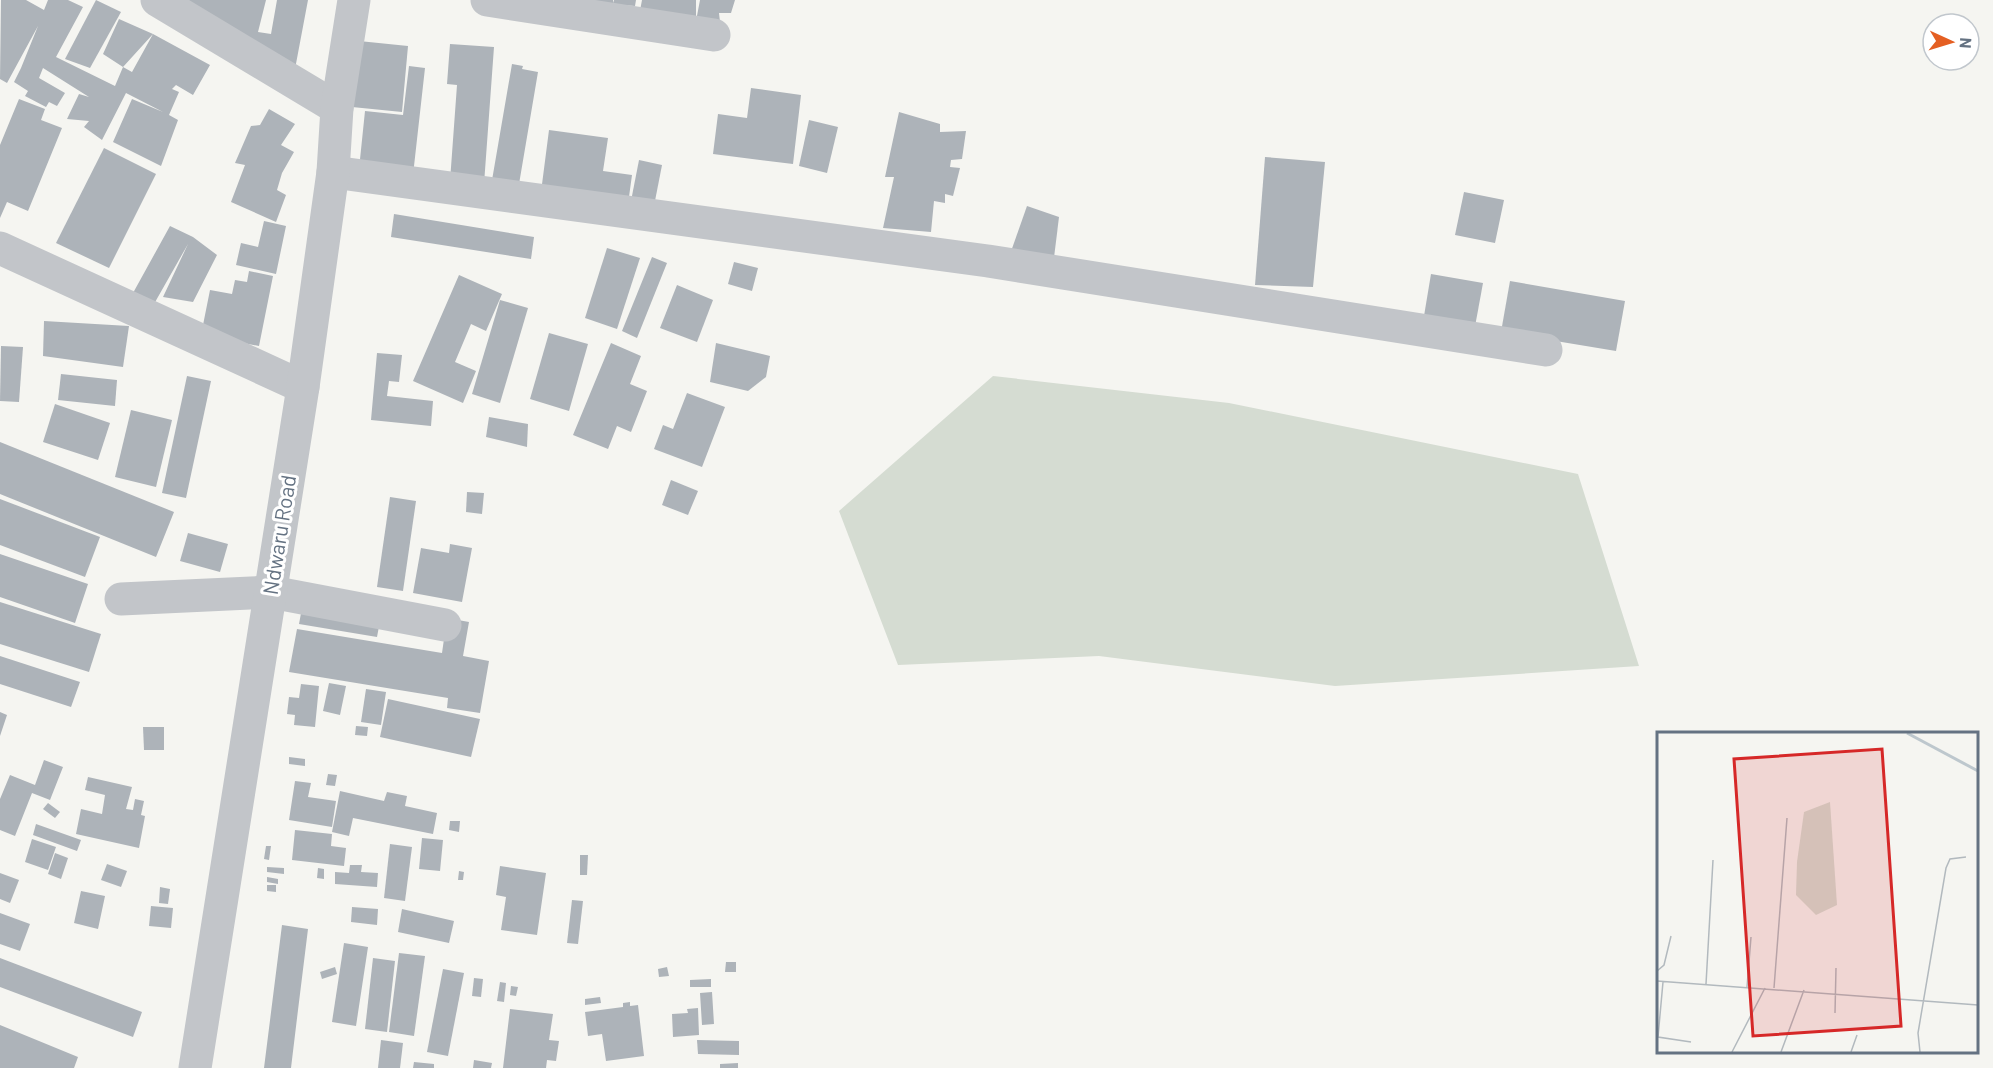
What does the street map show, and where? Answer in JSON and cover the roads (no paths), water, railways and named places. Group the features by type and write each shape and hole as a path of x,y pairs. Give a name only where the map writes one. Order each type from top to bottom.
{"street":[{"path":"158,0 337,108"},
{"name":"Ndwaru Road","path":"195,1068 303,387 333,172 337,108 354,0"},
{"path":"487,0 714,34"},
{"path":"333,172 988,261 1546,350"},
{"path":"0,248 303,387"},
{"path":"121,599 270,592 445,625"}]}
